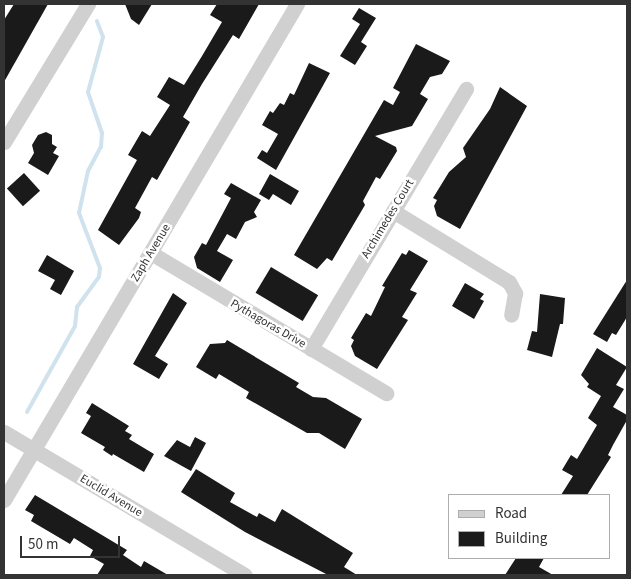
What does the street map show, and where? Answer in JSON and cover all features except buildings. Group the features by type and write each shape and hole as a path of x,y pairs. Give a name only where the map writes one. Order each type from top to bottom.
{"street":[{"path":"4,142 88,4"},
{"name":"Zaph Avenue","path":"4,500 297,4"},
{"name":"Archimedes Court","path":"311,349 466,89"},
{"path":"393,211 509,282 515,293 511,315"},
{"name":"Pythagoras Drive","path":"151,253 386,393"},
{"name":"Euclid Avenue","path":"4,432 245,575"}],"waterway":[{"path":"27,412 75,326 77,307 99,277 100,268 79,213 88,171 101,147 102,133 88,92 103,37 97,21"}]}
